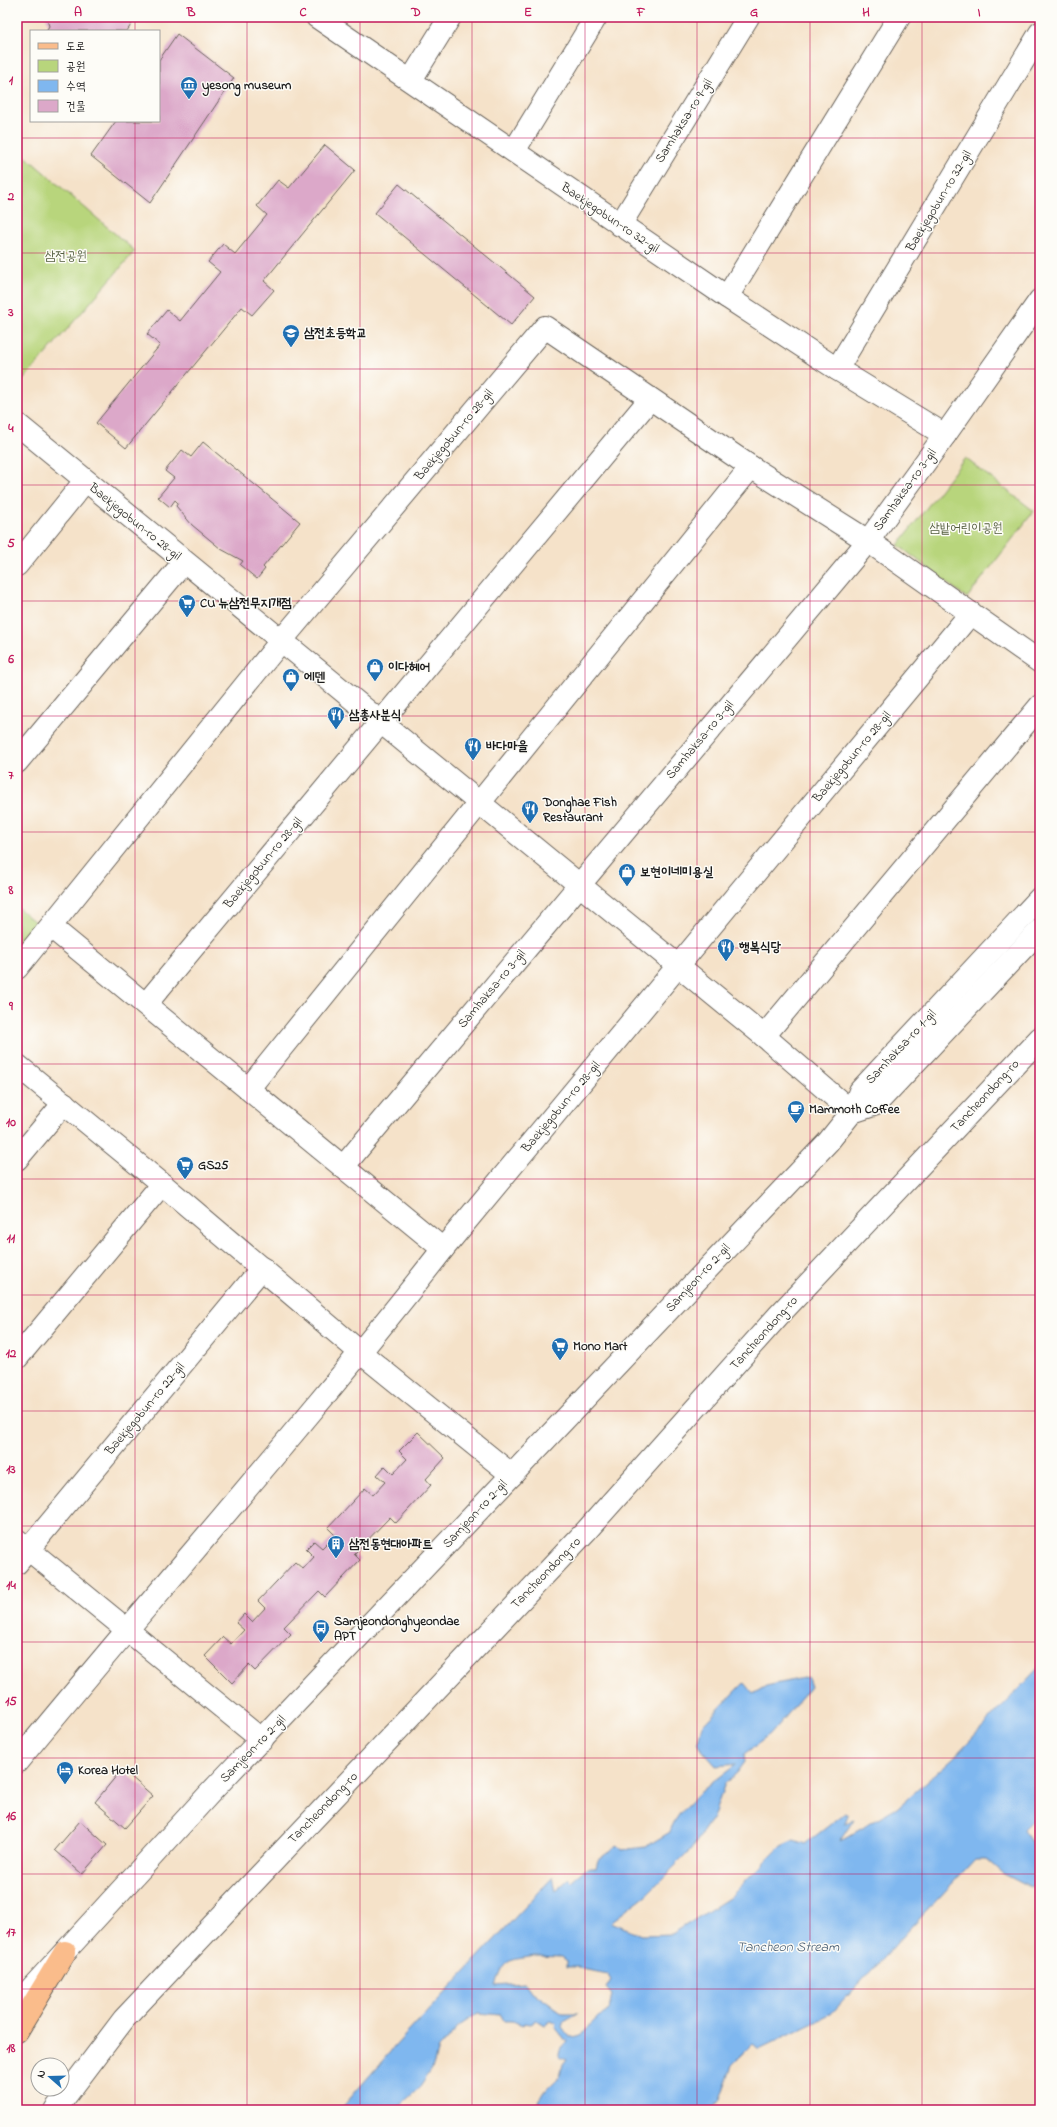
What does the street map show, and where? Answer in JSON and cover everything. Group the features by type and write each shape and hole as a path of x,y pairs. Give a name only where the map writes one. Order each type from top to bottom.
{"main road":[{"path":"17,2031 66,1952"}],"street":[{"name":"Baekjegobun-ro 32-gil","path":"317,17 727,297 837,369 945,435"},
{"path":"411,80 450,17"},
{"path":"514,151 596,17"},
{"name":"Samhaksa-ro 9-gil","path":"620,225 748,17"},
{"path":"727,297 899,17"},
{"name":"Baekjegobun-ro 32-gil","path":"837,369 1040,33"},
{"name":"Samhaksa-ro 3-gil","path":"343,1167 868,541 1040,300"},
{"name":"Baekjegobun-ro 28-gil","path":"17,968 281,641 545,327 751,467 868,541 971,613 444,1249 361,1353"},
{"name":"Baekjegobun-ro 28-gil","path":"146,1004 650,399"},
{"name":"Baekjegobun-ro 28-gil","path":"17,424 184,562 381,721 579,886 764,1036 852,1112"},
{"path":"249,1088 751,467"},
{"name":"Baekjegobun-ro 28-gil","path":"17,565 86,481"},
{"name":"Baekjegobun-ro 28-gil","path":"17,762 184,562"},
{"path":"971,613 1040,662"},
{"path":"764,1036 1040,706"},
{"name":"Samhaksa-ro 1-gil","path":"852,1112 860,1091 1040,898"},
{"path":"51,927 444,1249"},
{"name":"Samhaksa-ro 1-gil","path":"852,1112 876,1104 1040,930"},
{"name":"Tancheondong-ro","path":"55,2110 124,2019 587,1530 778,1316 1040,1038"},
{"path":"17,1065 162,1184 361,1353 512,1475"},
{"path":"17,1159 64,1103"},
{"name":"Samjeon-ro 2-gil","path":"17,2004 206,1798 822,1148 852,1112"},
{"path":"17,1358 162,1184"},
{"name":"Baekjegobun-ro 22-gil","path":"262,1268 21,1551 126,1629 262,1740"},
{"path":"17,1762 126,1629 361,1353"}],"green space":[{"name":"삼전공원","path":"17,149 135,251 17,387"},
{"name":"삼밭어린이공원","path":"965,458 1034,511 967,598 898,545"},
{"path":"17,907 36,923 17,949"}],"water":[{"name":"Tancheon Stream","path":"1040,1666 1040,1814 1024,1830 1040,1859 1040,1877 1031,1888 1002,1873 986,1859 975,1859 831,2014 759,2049 753,2044 732,2065 720,2099 710,2110 533,2110 546,2090 560,2076 563,2064 567,2059 559,2056 560,2049 567,2042 555,2027 556,2024 550,2021 544,2025 536,2020 531,2023 524,2022 523,2025 512,2021 504,2021 501,2015 479,2013 459,2026 438,2049 432,2069 420,2087 395,2110 340,2110 396,2045 553,1877 556,1890 569,1879 572,1883 579,1874 585,1870 596,1868 598,1860 618,1845 622,1850 645,1847 670,1832 674,1822 689,1803 698,1794 737,1764 716,1766 702,1750 698,1741 702,1726 744,1683 753,1694 766,1686 808,1677 811,1687 770,1735 744,1754 745,1762 737,1773 725,1783 713,1818 690,1851 647,1894 611,1922 642,1935 672,1934 729,1898 781,1846 794,1840 805,1844 845,1813 848,1815 845,1823 854,1820 840,1841 897,1808 953,1758","holes":["535,1956 562,1957 567,1961 567,1967 579,1967 582,1969 608,1974 611,1980 606,1988 612,1995 609,2010 596,2018 582,2034 570,2037 562,2027 564,2021 578,2013 562,2013 530,1990 525,1983 495,1985 502,1969 513,1960"]}],"building":[{"path":"46,17 136,17 128,30 47,30 49,26"},
{"name":"yesong museum","path":"177,34 234,78 150,203 91,156 115,122 160,122 160,59"},
{"path":"325,145 355,170 264,281 274,290 252,315 242,307 126,448 96,423 160,345 147,334 167,310 180,321 220,272 208,262 223,244 235,254 267,215 257,206 278,180 289,188"},
{"path":"399,184 535,296 511,325 375,213"},
{"path":"203,442 300,522 263,567 265,569 257,579 240,565 243,561 221,549 192,525 176,506 178,503 175,500 170,507 158,497 174,478 165,471 182,450 191,457"},
{"name":"삼전동현대아파트","path":"418,1432 445,1458 426,1479 431,1485 396,1523 390,1517 354,1554 360,1560 325,1597 319,1591 284,1627 291,1634 255,1671 249,1665 232,1683 205,1656 223,1637 231,1644 244,1630 236,1623 244,1614 252,1622 265,1608 258,1601 295,1562 303,1569 314,1557 306,1549 314,1541 322,1548 335,1535 328,1528 365,1488 373,1495 385,1482 377,1475 385,1466 393,1474 407,1459 399,1451"},
{"path":"122,1769 153,1796 125,1828 95,1802"},
{"path":"80,1821 107,1845 82,1874 55,1850"}],"place":[{"name":"yesong museum","path":"189,100"},
{"name":"삼전초등학교","path":"291,348"},
{"name":"CU 뉴삼전무지개점","path":"187,618"},
{"name":"이다헤어","path":"375,682"},
{"name":"에덴","path":"291,692"},
{"name":"삼총사분식","path":"336,730"},
{"name":"바다마을","path":"473,761"},
{"name":"Donghae Fish Restaurant","path":"530,824"},
{"name":"보현이네미용실","path":"627,887"},
{"name":"행복식당","path":"726,962"},
{"name":"Mammoth Coffee","path":"796,1124"},
{"name":"GS25","path":"185,1180"},
{"name":"Mono Mart","path":"560,1361"},
{"name":"삼전동현대아파트","path":"336,1559"},
{"name":"Samjeondonghyeondae APT","path":"321,1643"},
{"name":"Korea Hotel","path":"65,1785"}]}
